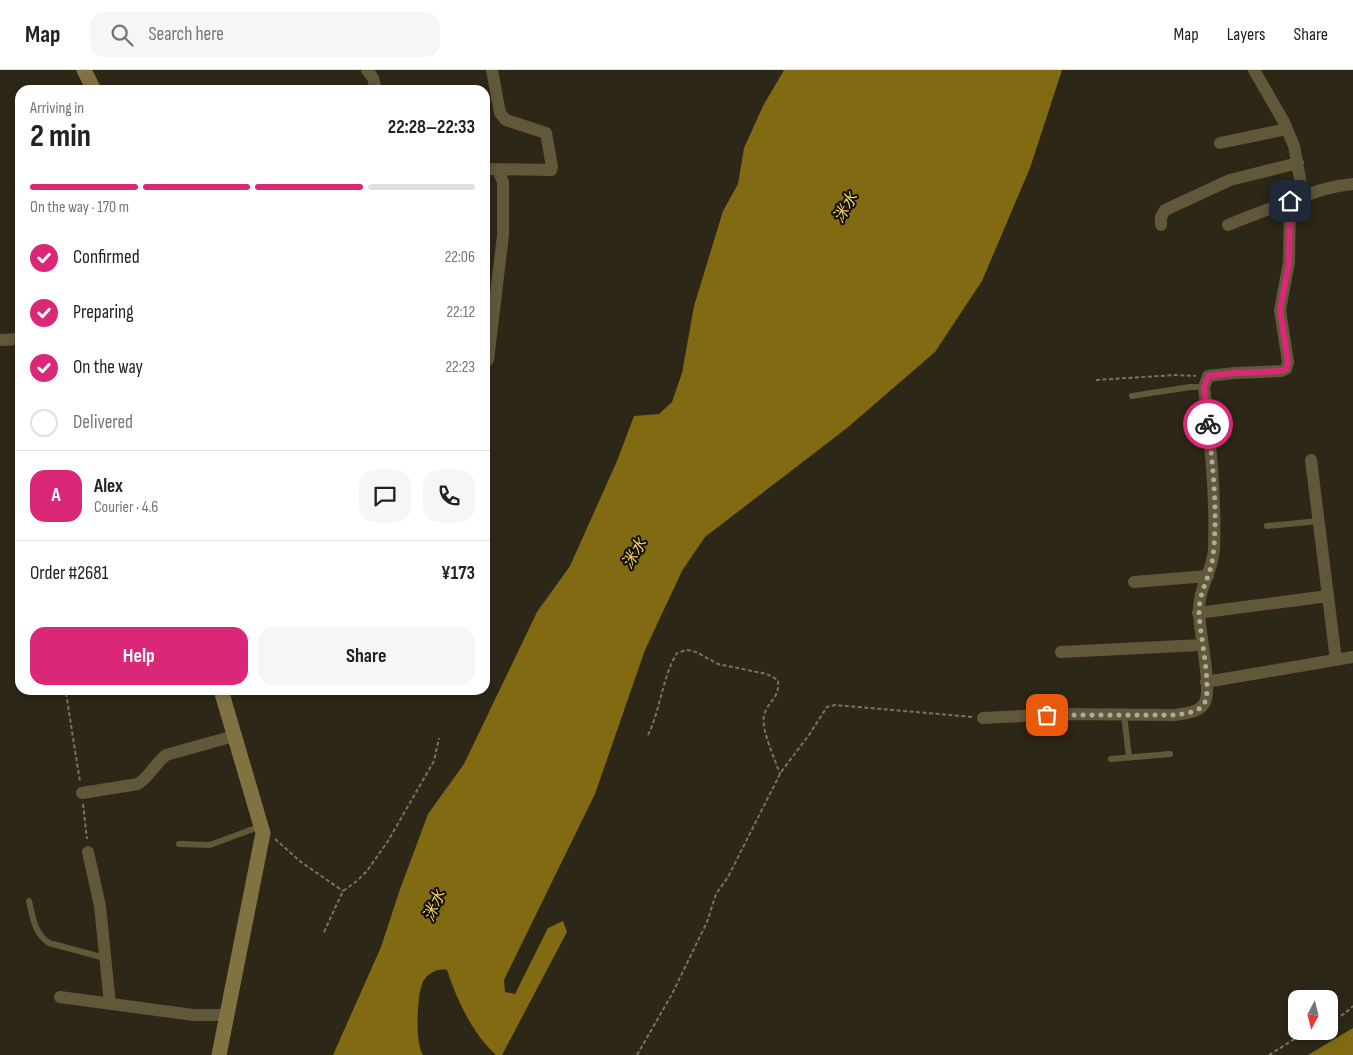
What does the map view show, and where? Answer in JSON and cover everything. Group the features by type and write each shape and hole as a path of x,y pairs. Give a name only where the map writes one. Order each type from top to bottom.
{"street":[{"path":"84,70 92,85"},
{"path":"367,70 373,78 375,85"},
{"path":"492,70 500,113 506,120 546,133 552,167 551,170 492,170"},
{"path":"1254,70 1287,129 1294,146 1303,195"},
{"path":"1220,143 1287,129"},
{"path":"1161,225 1161,217 1165,210 1222,184 1298,163"},
{"path":"490,343 503,235 503,182 492,170"},
{"path":"1228,225 1303,195 1336,186 1353,184"},
{"path":"983,718 1064,714 1175,715 1192,712 1202,706 1206,700 1206,682 1198,612 1199,600 1212,564 1215,496 1206,382 1235,373 1281,371 1286,369 1288,362 1280,310 1289,262 1290,201"},
{"path":"0,340 15,339"},
{"path":"1311,460 1336,660"},
{"path":"1134,582 1208,576"},
{"path":"1198,612 1328,596"},
{"path":"1061,652 1202,645"},
{"path":"1206,682 1353,658"},
{"path":"219,1055 263,841 261,826 222,695"},
{"path":"82,793 138,784 144,780 157,762 166,755 234,736"},
{"path":"88,852 100,906 110,1004"},
{"path":"60,997 193,1015 228,1016"}],"lane":[{"path":"1132,396 1190,387 1206,382"},
{"path":"1266,526 1319,521"},
{"path":"1124,714 1129,758"},
{"path":"1111,759 1170,754"},
{"path":"179,844 210,845 261,826"},
{"path":"29,901 36,929 42,938 49,943 105,958"}],"path":[{"path":"1096,380 1175,375 1206,382"},
{"path":"648,734 654,723 669,668 677,653 687,650 696,652 718,664 767,674 778,680 779,687 776,698 764,714 763,723 780,774"},
{"path":"66,695 82,793 88,852"},
{"path":"636,1055 672,994 707,922 716,894 732,870 780,774 827,707 835,705 983,718"},
{"path":"324,932 342,891 357,881 367,871 388,841 434,761 439,738"},
{"path":"261,826 301,862 342,891"},
{"path":"1338,1017 1353,1006"},
{"path":"1269,1055 1293,1040"}],"water":[{"name":"洣水","path":"784,70 1062,70 1030,168 982,281 935,352 847,428 705,537 682,571 645,650 595,794 504,980 505,992 515,994 548,928 563,921 567,932 502,1055 496,1055 480,1037 466,1016 447,970 443,970 429,975 424,980 420,990 418,1031 420,1049 423,1055 333,1055 381,947 428,814 464,764 537,612 570,566 617,461 634,416 659,414 672,402 682,373 694,306 723,211 738,184 744,148 763,106"},
{"path":"1353,1028 1353,1055 1308,1055 1333,1040 1338,1040 1338,1037"}],"way so far":[{"path":"1047,715 1175,715 1192,712 1202,706 1206,700 1198,612 1199,600 1212,564 1214,550 1215,496 1208,424"}],"route":[{"path":"1208,424 1204,387 1208,376 1281,371 1286,369 1288,362 1280,310 1289,262 1291,239 1290,201"}]}
